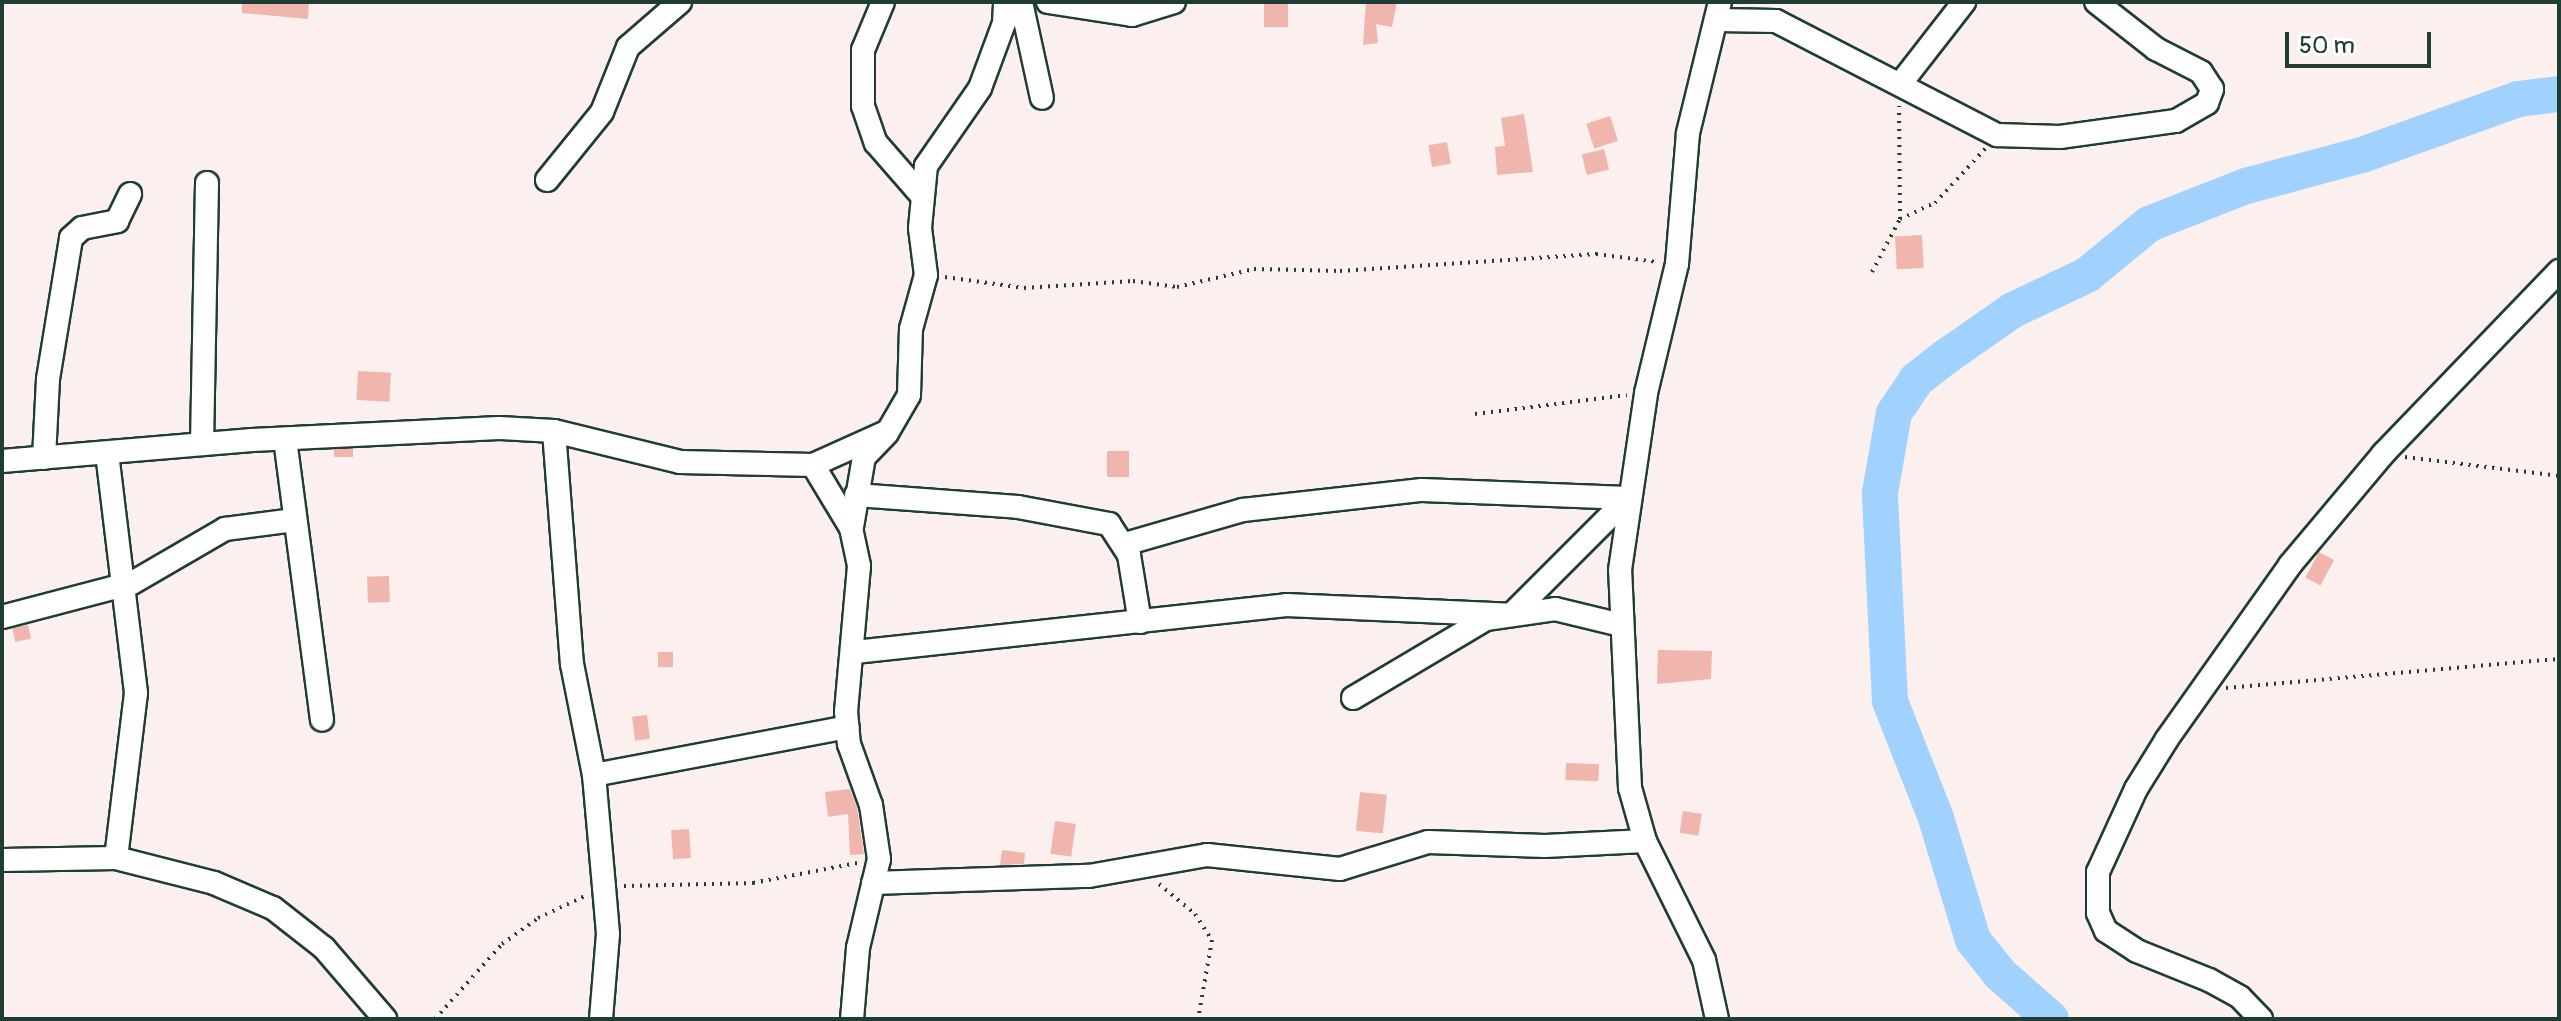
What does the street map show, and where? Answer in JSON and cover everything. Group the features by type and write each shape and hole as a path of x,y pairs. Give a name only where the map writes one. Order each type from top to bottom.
{"street":[{"path":"547,180 602,112 628,47 680,2"},
{"path":"883,2 863,50 863,106 876,143 922,196"},
{"path":"851,528 864,457 887,433 909,395 911,329 926,275 922,196 926,166 980,88 1004,23 1005,2"},
{"path":"1021,2 1042,98"},
{"path":"1048,2 1132,15 1174,2"},
{"path":"1901,83 1964,2"},
{"path":"1717,1019 1704,960 1645,841 1630,788 1620,570 1628,498 1646,393 1677,264 1688,133 1719,11 1776,21 1901,83 1964,122 1997,135 2060,137 2145,126 2190,117 2207,103 2212,89 2201,72 2156,49 2096,2"},
{"path":"202,444 202,224 207,183"},
{"path":"44,458 48,379 71,238 82,228 117,221 130,194"},
{"path":"2261,1019 2240,997 2209,980 2137,951 2106,931 2098,913 2098,872 2136,789 2200,690 2290,565 2383,454 2559,271"},
{"path":"2,461 202,444 499,428 554,431 680,462 813,465 856,441 887,433"},
{"path":"554,431 572,664 594,775 608,934 601,1019"},
{"path":"285,439 322,720"},
{"path":"107,453 120,587 136,693 116,858"},
{"path":"813,465 851,528 859,566 848,727 871,805 879,859 858,948 852,1019"},
{"path":"1125,544 1243,510 1422,490 1628,498"},
{"path":"856,495 1018,507 1109,524 1125,544 1140,622"},
{"path":"855,652 1286,605 1511,615 1628,498"},
{"path":"2,617 120,587 159,571 225,529 294,520"},
{"path":"1353,698 1400,674 1463,629 1511,615 1555,609 1621,625"},
{"path":"594,775 848,727"},
{"path":"873,883 982,883 1137,869 1207,855 1340,869 1395,848 1428,842 1545,846 1645,841"},
{"path":"2,860 116,858 214,883 273,908 324,948 358,981 385,1019"}],"path":[{"path":"1872,272 1900,219 1901,83"},
{"path":"1900,219 1935,203 1997,135"},
{"path":"926,275 1024,288 1133,281 1177,287 1254,269 1340,271 1596,254 1677,264"},
{"path":"1475,414 1646,393"},
{"path":"2383,454 2559,476"},
{"path":"2200,690 2559,659"},
{"path":"435,1019 502,944 538,918 604,887 753,883 879,859"},
{"path":"1137,869 1195,914 1212,940 1198,1019"}],"building":[{"path":"242,2 309,2 308,19 242,13"},
{"path":"1264,2 1288,2 1288,27 1264,27"},
{"path":"1366,2 1397,2 1392,27 1376,24 1378,43 1363,45"},
{"path":"1524,114 1533,172 1497,175 1495,147 1505,146 1501,118"},
{"path":"1610,116 1618,141 1594,148 1586,124"},
{"path":"1447,142 1451,164 1432,167 1428,145"},
{"path":"1604,149 1609,169 1587,175 1582,155"},
{"path":"1922,235 1924,268 1897,269 1895,236"},
{"path":"358,371 391,373 389,402 356,400"},
{"path":"334,449 353,449 353,457 334,457"},
{"path":"1107,451 1129,451 1129,477 1107,477"},
{"path":"2319,552 2334,560 2320,586 2305,578"},
{"path":"389,576 390,602 368,603 367,577"},
{"path":"28,625 31,639 15,642 12,628"},
{"path":"1658,650 1712,651 1711,679 1657,684"},
{"path":"658,652 673,652 673,667 658,667"},
{"path":"647,715 650,739 635,741 632,717"},
{"path":"1566,763 1599,764 1598,781 1565,780"},
{"path":"850,789 857,808 864,854 850,855 848,814 828,817 825,792"},
{"path":"1360,792 1387,795 1383,834 1356,831"},
{"path":"1683,811 1702,814 1698,836 1680,833"},
{"path":"1055,821 1076,824 1071,857 1050,854"},
{"path":"689,829 691,858 673,859 671,830"},
{"path":"1002,850 1025,853 1024,864 1000,865"}],"waterway":[{"path":"2051,1019 2000,974 1973,940 1936,818 1890,701 1880,493 1894,413 1916,380 1947,356 2013,310 2087,275 2149,224 2246,186 2362,155 2518,99 2559,94"}]}
